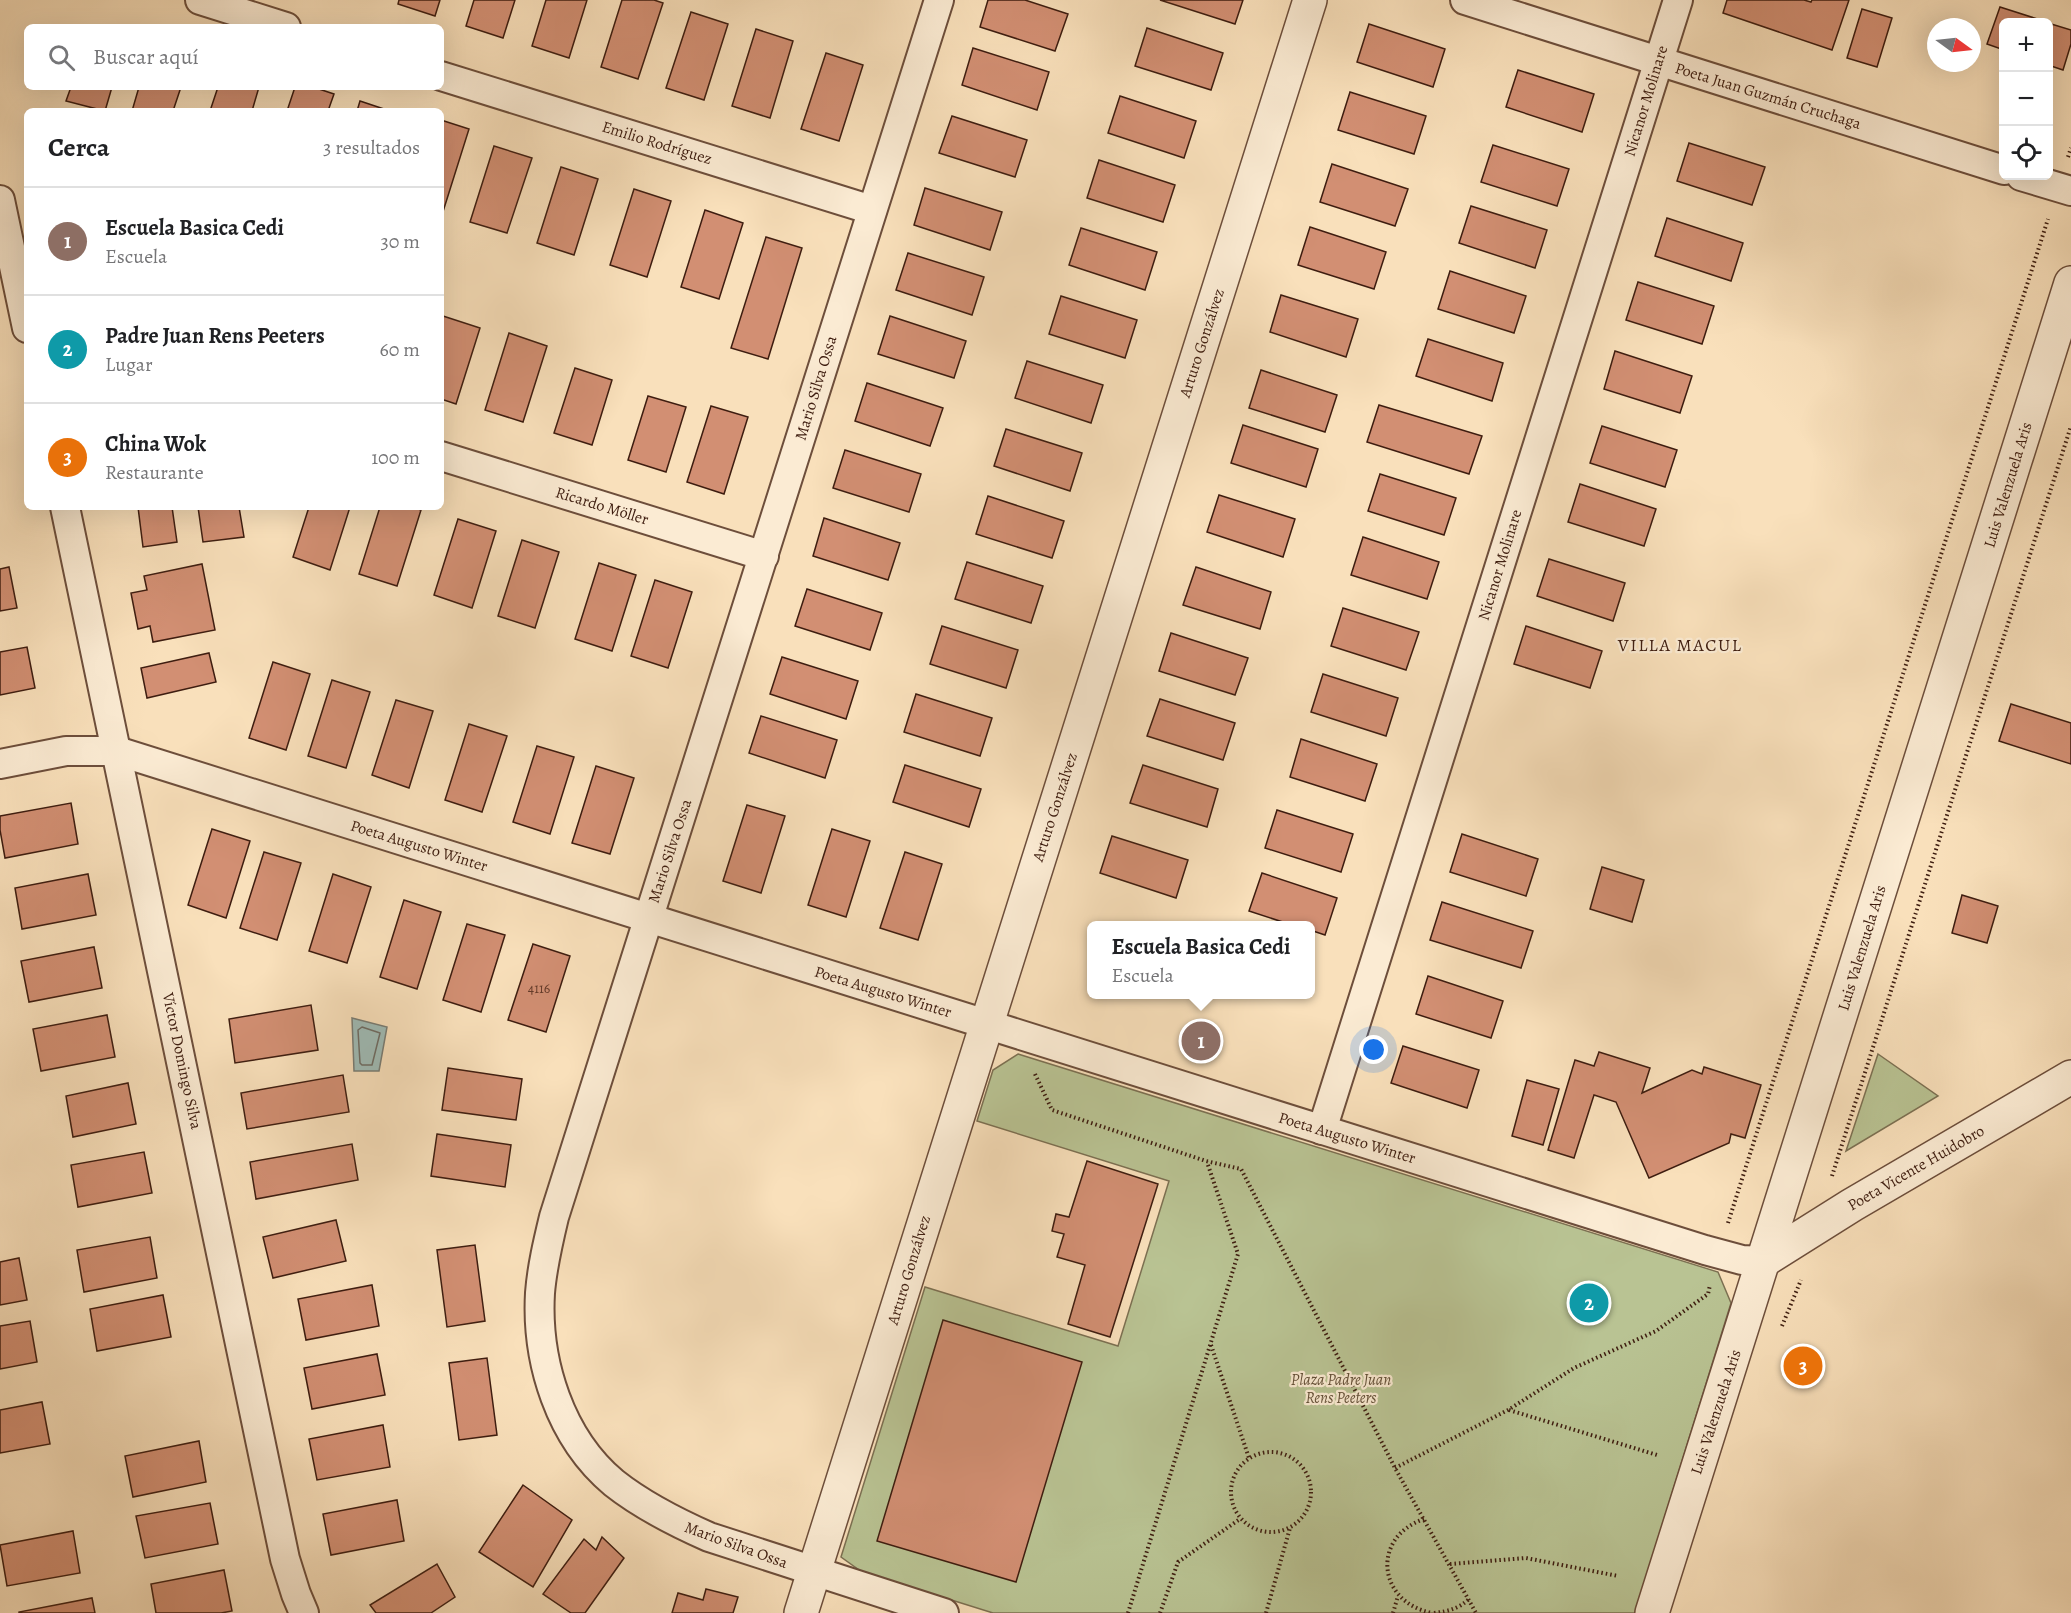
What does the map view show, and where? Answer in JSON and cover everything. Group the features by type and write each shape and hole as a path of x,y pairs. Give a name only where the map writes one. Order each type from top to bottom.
{"street":[{"path":"200,0 276,24"},
{"name":"Mario Silva Ossa","path":"939,0 554,1217 544,1255 540,1295 541,1331 550,1384 571,1431 590,1458 612,1481 639,1502 672,1521 709,1537 944,1613"},
{"name":"Arturo Gonzálvez","path":"801,1613 1310,0"},
{"name":"Poeta Juan Guzmán Cruchaga","path":"1465,0 1999,168"},
{"name":"Nicanor Molinare","path":"1322,1130 1677,0"},
{"name":"Emilio Rodríguez","path":"444,77 872,210"},
{"path":"2035,180 2065,189"},
{"path":"0,200 24,314"},
{"name":"Luis Valenzuela Aris","path":"1652,1613 2071,283"},
{"name":"Ricardo Möller","path":"444,457 764,556"},
{"name":"Víctor Domingo Silva","path":"66,510 285,1559 304,1613"},
{"name":"Poeta Augusto Winter","path":"0,764 66,751 117,752 1718,1254 1742,1260 1763,1261"},
{"name":"Poeta Vicente Huidobro","path":"1763,1261 1842,1210 2071,1077"}],"path":[{"path":"1749,1161 2065,189 2071,148"},
{"path":"1829,1185 2071,426"},
{"path":"1028,1072 1036,1075 1052,1110 1206,1161 1240,1169 1395,1468 1476,1613"},
{"path":"1128,1613 1238,1254 1206,1161"},
{"path":"1395,1468 1508,1410 1574,1368 1656,1331"},
{"path":"1211,1343 1249,1458"},
{"path":"1508,1410 1656,1455"},
{"path":"1263,1452 1282,1454 1289,1456 1300,1465 1308,1477 1311,1491 1309,1504 1304,1515 1290,1528 1273,1533 1261,1532 1249,1527 1240,1519 1233,1508 1230,1494 1232,1480 1249,1458 1263,1452"},
{"path":"1160,1613 1178,1562 1240,1519"},
{"path":"1424,1519 1403,1530 1393,1543 1388,1558 1388,1574 1393,1589 1403,1602 1417,1610 1433,1613 1461,1607 1469,1599"},
{"path":"1266,1613 1290,1528"},
{"path":"1450,1564 1527,1558 1618,1576"},
{"path":"1393,1613 1398,1595"}],"green space":[{"name":"Plaza Padre Juan Rens Peeters","path":"1018,1054 1718,1272 1731,1303 1635,1613 993,1613 862,1572 841,1557 925,1287 1118,1346 1169,1181 977,1121 993,1070"},
{"path":"1878,1054 1938,1096 1846,1151"}],"water":[{"path":"352,1018 387,1027 379,1071 354,1071"}],"building":[{"path":"399,0 440,0 435,16 398,4"},
{"path":"474,0 515,0 503,38 466,26"},
{"path":"546,0 587,0 569,58 532,46"},
{"path":"622,0 654,0 663,3 638,79 601,67"},
{"path":"988,0 1025,0 1068,14 1055,51 980,27"},
{"path":"1160,0 1243,0 1235,24"},
{"path":"1727,0 1804,0 1811,2 1812,0 1849,0 1832,50 1723,13"},
{"path":"2000,7 2034,18 1999,18 1999,48 1987,44"},
{"path":"1862,9 1892,18 1877,67 1847,58"},
{"path":"691,12 728,24 704,100 666,88"},
{"path":"1369,24 1445,49 1433,87 1357,62"},
{"path":"2053,25 2071,30 2071,44 2063,70 2053,67"},
{"path":"1147,28 1223,53 1211,90 1135,66"},
{"path":"756,29 793,41 770,118 732,106"},
{"path":"973,48 1049,72 1037,110 962,85"},
{"path":"826,53 863,65 839,141 801,129"},
{"path":"1518,70 1594,94 1582,132 1506,107"},
{"path":"70,90 111,90 106,108 93,108 66,101"},
{"path":"138,90 180,90 174,108 133,108"},
{"path":"217,90 258,90 253,108 211,108"},
{"path":"294,90 322,90 334,94 329,108 288,108"},
{"path":"1350,92 1426,116 1414,154 1338,130"},
{"path":"1120,96 1196,121 1184,158 1108,133"},
{"path":"360,101 381,108 358,108"},
{"path":"952,116 1027,140 1015,177 939,153"},
{"path":"444,121 469,129 444,208"},
{"path":"1689,143 1765,167 1752,205 1677,181"},
{"path":"1493,145 1569,169 1557,206 1481,182"},
{"path":"494,146 532,158 507,233 470,222"},
{"path":"1099,160 1175,185 1163,222 1087,198"},
{"path":"1332,164 1408,189 1395,226 1320,202"},
{"path":"561,167 598,179 574,255 537,243"},
{"path":"925,188 1002,212 990,250 914,225"},
{"path":"634,189 671,201 647,277 610,265"},
{"path":"1471,206 1547,230 1535,268 1459,243"},
{"path":"705,210 743,223 719,299 681,287"},
{"path":"1667,218 1743,243 1731,281 1655,256"},
{"path":"1310,227 1386,252 1374,289 1298,265"},
{"path":"1081,228 1157,252 1145,290 1069,265"},
{"path":"766,237 802,248 768,359 731,348"},
{"path":"908,253 984,277 972,315 896,290"},
{"path":"1450,271 1526,296 1514,333 1438,309"},
{"path":"1638,282 1714,306 1702,344 1626,320"},
{"path":"1281,295 1358,319 1346,357 1270,332"},
{"path":"1061,296 1137,320 1125,358 1049,334"},
{"path":"444,316 480,328 456,404 444,400"},
{"path":"890,316 966,341 954,378 878,354"},
{"path":"509,333 547,346 523,422 485,410"},
{"path":"1428,339 1503,363 1492,401 1416,376"},
{"path":"1615,351 1692,376 1680,413 1604,389"},
{"path":"1027,361 1103,385 1091,423 1015,398"},
{"path":"575,368 612,380 592,445 554,433"},
{"path":"1261,370 1337,395 1325,432 1249,408"},
{"path":"867,383 943,408 930,446 855,421"},
{"path":"648,396 686,407 666,472 628,460"},
{"path":"1379,405 1482,436 1469,474 1367,442"},
{"path":"711,406 748,417 724,494 687,482"},
{"path":"1243,425 1318,449 1306,487 1231,463"},
{"path":"1602,426 1677,450 1665,487 1590,463"},
{"path":"1006,429 1082,453 1070,491 994,466"},
{"path":"845,450 921,474 909,512 833,488"},
{"path":"1380,474 1456,498 1444,535 1368,511"},
{"path":"1580,484 1656,509 1644,546 1568,522"},
{"path":"1219,495 1295,519 1283,557 1207,532"},
{"path":"988,496 1064,521 1052,558 976,534"},
{"path":"138,510 172,510 177,542 143,547"},
{"path":"198,510 240,510 244,537 203,542"},
{"path":"308,510 349,510 330,570 293,557"},
{"path":"379,510 421,510 397,586 359,574"},
{"path":"824,518 900,543 888,580 813,556"},
{"path":"458,519 496,531 472,608 434,595"},
{"path":"1363,537 1439,562 1427,599 1351,575"},
{"path":"522,540 559,552 535,628 498,616"},
{"path":"1549,559 1625,583 1613,621 1537,596"},
{"path":"967,562 1043,586 1031,623 955,599"},
{"path":"599,563 636,575 612,651 575,639"},
{"path":"202,564 215,630 153,642 150,626 138,629 131,593 147,590 144,576"},
{"path":"9,567 17,608 0,611 0,569"},
{"path":"1196,567 1271,592 1260,629 1183,605"},
{"path":"655,580 692,592 668,668 631,656"},
{"path":"807,589 882,613 870,650 795,626"},
{"path":"1343,608 1419,632 1406,670 1331,646"},
{"path":"942,626 1018,650 1006,688 930,664"},
{"path":"1526,626 1602,651 1590,688 1514,664"},
{"path":"1171,633 1248,658 1235,695 1159,671"},
{"path":"27,647 35,688 0,695 0,652"},
{"path":"209,653 216,682 147,698 141,668"},
{"path":"782,657 858,681 846,719 770,694"},
{"path":"273,662 310,674 286,750 249,738"},
{"path":"1323,674 1398,698 1386,736 1311,712"},
{"path":"332,680 370,692 346,768 308,756"},
{"path":"916,694 992,718 980,756 904,732"},
{"path":"1160,699 1235,723 1223,760 1147,736"},
{"path":"396,700 433,711 409,788 372,775"},
{"path":"2011,704 2071,723 2071,764 1999,741"},
{"path":"761,716 837,740 825,778 749,753"},
{"path":"469,724 507,736 482,812 445,800"},
{"path":"1301,739 1377,764 1365,801 1290,777"},
{"path":"537,746 574,757 550,834 513,822"},
{"path":"905,765 981,789 969,827 893,802"},
{"path":"1143,765 1218,789 1207,827 1130,803"},
{"path":"596,766 634,778 610,854 572,843"},
{"path":"71,803 78,844 5,858 0,816"},
{"path":"747,805 785,816 761,893 723,881"},
{"path":"1277,810 1353,834 1341,872 1265,848"},
{"path":"212,829 250,841 226,918 188,905"},
{"path":"832,829 870,841 846,917 808,905"},
{"path":"1462,834 1538,859 1526,896 1450,872"},
{"path":"1112,836 1188,860 1176,898 1100,873"},
{"path":"264,852 301,863 277,940 240,928"},
{"path":"905,852 942,864 918,940 880,928"},
{"path":"1602,867 1644,880 1632,922 1590,909"},
{"path":"1262,873 1337,898 1325,935 1315,932 1315,921 1280,921 1249,911"},
{"path":"88,874 96,915 22,929 15,888"},
{"path":"333,874 371,887 347,963 309,951"},
{"path":"1962,895 1998,906 1987,943 1952,933"},
{"path":"404,900 441,912 417,989 380,977"},
{"path":"1442,902 1533,931 1521,968 1430,940"},
{"path":"467,924 505,935 481,1012 443,1000"},
{"path":"533,944 570,956 546,1032 508,1020"},
{"path":"94,947 102,988 29,1002 21,961"},
{"path":"1428,976 1503,1001 1491,1038 1416,1014"},
{"path":"311,1005 318,1050 235,1063 229,1019"},
{"path":"107,1015 115,1057 41,1071 33,1029"},
{"path":"1403,1046 1479,1070 1467,1108 1391,1083"},
{"path":"1599,1052 1650,1068 1642,1093 1692,1070 1702,1074 1704,1067 1761,1085 1745,1138 1731,1134 1729,1143 1649,1178 1616,1102 1594,1095 1574,1158 1548,1150 1575,1060 1594,1066"},
{"path":"448,1068 522,1079 516,1120 442,1110"},
{"path":"343,1075 349,1112 247,1129 241,1093"},
{"path":"1527,1080 1559,1089 1543,1145 1512,1136"},
{"path":"128,1083 136,1124 73,1137 66,1096"},
{"path":"437,1134 511,1145 505,1187 431,1176"},
{"path":"352,1144 358,1180 256,1199 250,1162"},
{"path":"144,1152 152,1193 78,1207 71,1165"},
{"path":"1087,1161 1158,1184 1110,1337 1068,1324 1085,1265 1057,1257 1064,1234 1052,1231 1056,1214 1069,1217"},
{"path":"336,1220 346,1261 273,1278 263,1237"},
{"path":"150,1237 157,1278 84,1292 77,1250"},
{"path":"475,1245 485,1321 447,1327 437,1250"},
{"path":"19,1258 27,1300 0,1305 0,1262"},
{"path":"372,1285 379,1326 306,1340 298,1299"},
{"path":"163,1295 171,1337 97,1351 90,1309"},
{"path":"943,1320 1082,1362 1016,1582 877,1541"},
{"path":"30,1321 37,1362 0,1369 0,1326"},
{"path":"377,1354 385,1395 312,1409 304,1368"},
{"path":"487,1358 497,1435 459,1440 449,1363"},
{"path":"42,1402 50,1444 0,1453 0,1410"},
{"path":"383,1425 390,1467 317,1480 309,1439"},
{"path":"199,1441 206,1482 133,1497 125,1456"},
{"path":"523,1485 572,1520 533,1587 479,1552"},
{"path":"397,1500 404,1541 331,1555 323,1514"},
{"path":"210,1503 218,1544 145,1558 136,1516"},
{"path":"73,1531 80,1573 7,1586 0,1545"},
{"path":"602,1537 624,1558 585,1613 571,1613 543,1594 584,1539 596,1550"},
{"path":"437,1564 455,1597 431,1613 376,1613 370,1605"},
{"path":"224,1570 232,1611 156,1613 151,1584"},
{"path":"706,1589 738,1597 733,1613 672,1613 678,1593 703,1600"},
{"path":"92,1598 95,1613 19,1613 19,1612"}],"place":[{"name":"Escuela Basica Cedi","path":"1201,1041"},
{"name":"Padre Juan Rens Peeters","path":"1589,1303"},
{"name":"China Wok","path":"1803,1366"}],"district":[{"name":"VILLA MACUL","path":"1680,645"}]}
